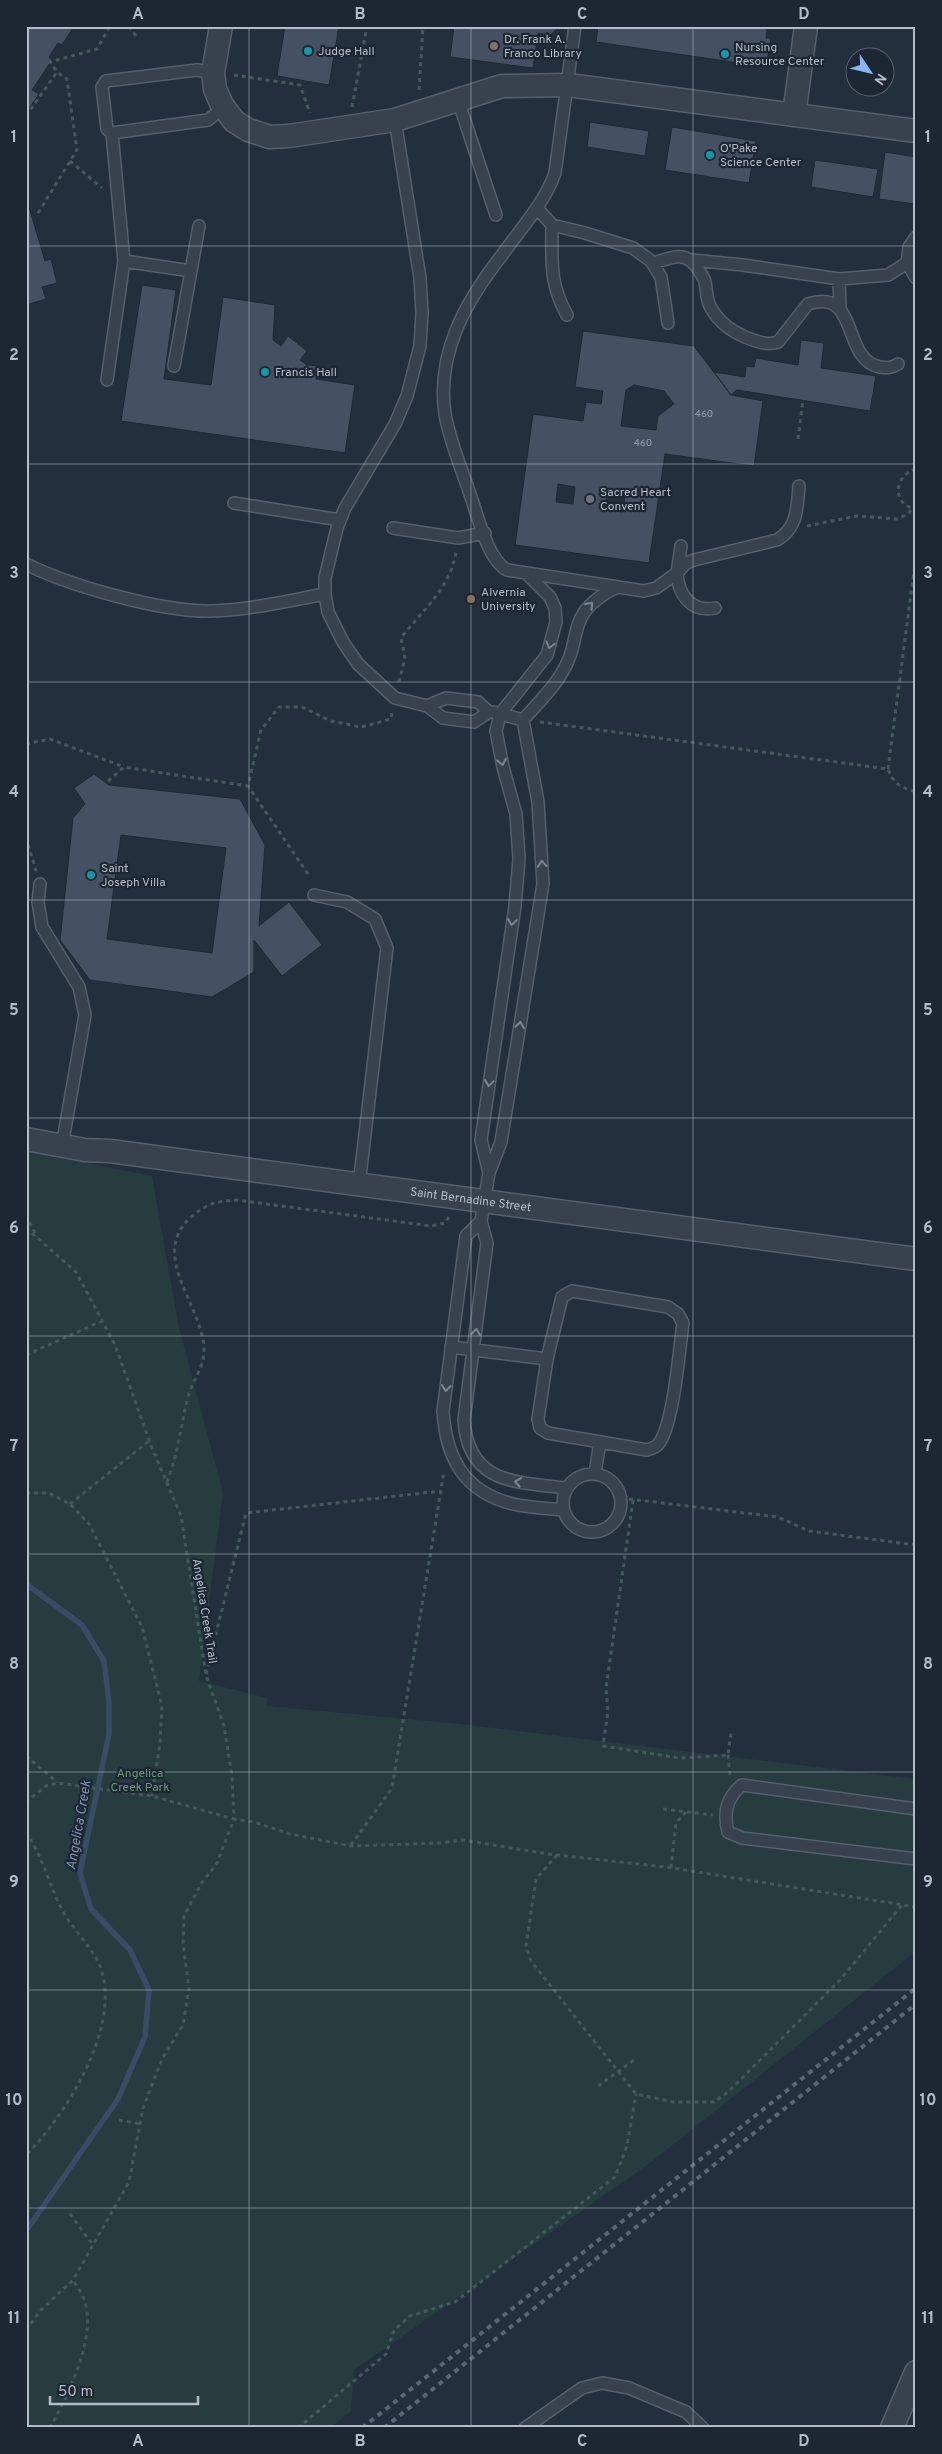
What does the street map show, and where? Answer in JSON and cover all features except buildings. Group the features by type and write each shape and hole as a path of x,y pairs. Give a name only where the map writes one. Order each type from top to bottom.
{"street":[{"path":"221,26 214,72 215,89 223,108 234,121 248,130 270,136 348,128 395,120 502,86 568,85 916,131"},
{"path":"794,115 806,26"},
{"name":"Saint Bernadine Street","path":"26,1139 62,1146 453,1197 483,1211 916,1259"},
{"path":"903,2419 916,2372"}],"lane":[{"path":"575,26 555,173 546,195 488,272 468,303 453,335 445,374 445,412 448,427 492,555 500,567 526,573 644,591 652,590 677,573 686,563 777,540 789,532 794,523 800,486"},
{"path":"106,380 124,261 118,202 117,161 112,133 107,129 102,87 106,81 197,70 214,72"},
{"path":"458,100 496,215"},
{"path":"112,133 208,120 223,108"},
{"path":"395,120 420,278 422,312 420,346 408,396 391,431 345,508 331,546 325,578 328,612 343,642 358,664 395,698 427,706 442,718 474,722 494,713 547,655 556,622 555,608 550,597 526,573"},
{"path":"537,208 552,225 586,233 633,248 654,263 660,277 668,323"},
{"path":"552,225 550,263 552,278 567,315"},
{"path":"174,366 199,226"},
{"path":"916,238 909,247 907,263 916,278"},
{"path":"654,263 671,257 681,257 839,279 888,275 907,263"},
{"path":"692,260 705,280 710,307 720,321 730,330 765,344 778,342 808,304 823,303 840,308"},
{"path":"124,261 191,271"},
{"path":"839,279 840,308 847,319 855,345 864,360 887,368 893,368 898,364"},
{"path":"234,503 340,520"},
{"path":"393,528 458,538 485,534"},
{"path":"681,546 677,584 685,599 697,607 715,608"},
{"path":"26,564 76,584 180,609 210,611 244,608 325,594"},
{"path":"522,720 561,676 570,653 576,625 590,604 600,595 617,587"},
{"path":"556,622 576,625"},
{"path":"427,706 446,698 478,702 494,713 522,720"},
{"path":"489,1173 481,1140 515,906 518,859 516,814 503,767 494,713"},
{"path":"522,720 538,802 543,884 502,1142 489,1173 483,1211 487,1243 464,1420 465,1434 474,1454 487,1470 499,1478 566,1488"},
{"path":"40,884 38,902 42,927 79,987 85,1015 62,1146"},
{"path":"314,894 347,902 375,919 387,948 359,1185"},
{"path":"483,1211 466,1236 450,1346 443,1411 444,1436 463,1475 495,1499 515,1505 563,1510"},
{"path":"572,1292 668,1308 678,1314 683,1323 670,1412 660,1442 655,1448 647,1450 548,1433 540,1428 538,1418 547,1359 562,1297 572,1292"},
{"path":"450,1346 547,1359"},
{"path":"595,1473 600,1442"},
{"path":"456,1463 474,1454"},
{"path":"595,1473 612,1481 627,1499 618,1517 611,1525 596,1532 587,1532 572,1524 563,1510 562,1501 566,1488 576,1477 595,1473"},
{"path":"916,1809 742,1785 732,1794 726,1816 728,1832 742,1838 916,1859"},
{"path":"525,2428 582,2388 602,2383 629,2388 686,2412 703,2428"}],"path":[{"path":"38,212 77,150 67,78 56,72 50,62 97,49 110,26"},
{"path":"129,26 138,39"},
{"path":"348,128 368,26"},
{"path":"419,113 420,52 423,26"},
{"path":"26,116 56,72"},
{"path":"214,72 300,85 316,132"},
{"path":"70,161 118,202"},
{"path":"798,439 804,400"},
{"path":"794,523 809,526 868,516 896,519 908,514 914,509 901,500 898,488 903,475 916,469"},
{"path":"248,786 262,730 279,707 302,707 331,721 361,727 391,719 404,658 401,638 440,593 453,570 458,538"},
{"path":"916,555 888,769 891,779 902,788 916,792"},
{"path":"522,720 888,769"},
{"path":"26,744 50,739 124,767 248,786 308,874"},
{"path":"108,781 124,767"},
{"path":"26,837 40,884"},
{"path":"167,1483 177,1457 188,1396 202,1364 204,1352 199,1326 180,1280 175,1258 177,1241 183,1225 196,1212 215,1201 237,1200 431,1226 444,1223 451,1215 453,1197"},
{"path":"26,1215 36,1236"},
{"name":"Angelica Creek Trail","path":"26,1228 76,1272 114,1344 149,1441 181,1516 206,1675 224,1726 232,1776 234,1819"},
{"path":"26,1355 102,1321"},
{"path":"70,1504 149,1441"},
{"path":"351,1846 392,1788 448,1446"},
{"path":"206,1675 246,1514 441,1491"},
{"path":"26,1493 48,1493 70,1504 89,1524 142,1627 162,1706 160,1743 152,1796"},
{"path":"731,1733 728,1754 680,1758 604,1746 608,1712 606,1688 627,1499 778,1518 809,1532 916,1545"},
{"path":"26,1756 58,1783"},
{"path":"26,1802 46,1786 58,1783 152,1796 234,1819 254,1822 290,1834 351,1846 440,1843 463,1840 557,1855 671,1868 916,1907"},
{"path":"663,1809 726,1816"},
{"path":"671,1868 676,1823 687,1812"},
{"path":"26,2330 41,2310 73,2280 129,2182 143,2108 162,2059 183,2025 190,1989 183,1943 184,1916 201,1884 217,1863 234,1819"},
{"path":"26,1832 36,1847 62,1910 102,1970 106,1986 106,2001 100,2032 92,2056 53,2123 26,2155"},
{"path":"557,1855 536,1879 526,1946 531,1961 636,2094 673,2102 714,2102 728,2092 840,1980 902,1905"},
{"path":"598,2086 638,2058"},
{"path":"298,2428 386,2354 394,2330 410,2316 455,2302 615,2177 627,2146 636,2094"},
{"path":"119,2120 140,2124"},
{"path":"70,2214 93,2246"},
{"path":"50,2428 83,2355 88,2318 83,2298 73,2280"}],"green space":[{"name":"Angelica Creek Park","path":"26,1151 152,1176 179,1328 223,1493 199,1681 267,1698 267,1706 451,1723 916,1779 916,1951 650,2163 354,2370 351,2411 330,2428 26,2428"}],"waterway":[{"name":"Angelica Creek","path":"26,1584 82,1625 104,1661 109,1702 109,1734 80,1873 91,1909 130,1950 149,1990 145,2037 118,2099 26,2231"}],"railway":[{"path":"362,2428 916,1988"},
{"path":"384,2428 916,2004"}],"place":[{"name":"Dr. Frank A. Franco Library","path":"494,46"},
{"name":"Judge Hall","path":"308,51"},
{"name":"Nursing Resource Center","path":"725,54"},
{"name":"O'Pake Science Center","path":"710,155"},
{"name":"Francis Hall","path":"265,372"},
{"name":"Sacred Heart Convent","path":"590,499"},
{"name":"Alvernia University","path":"471,599"},
{"name":"Saint Joseph Villa","path":"91,875"}]}
